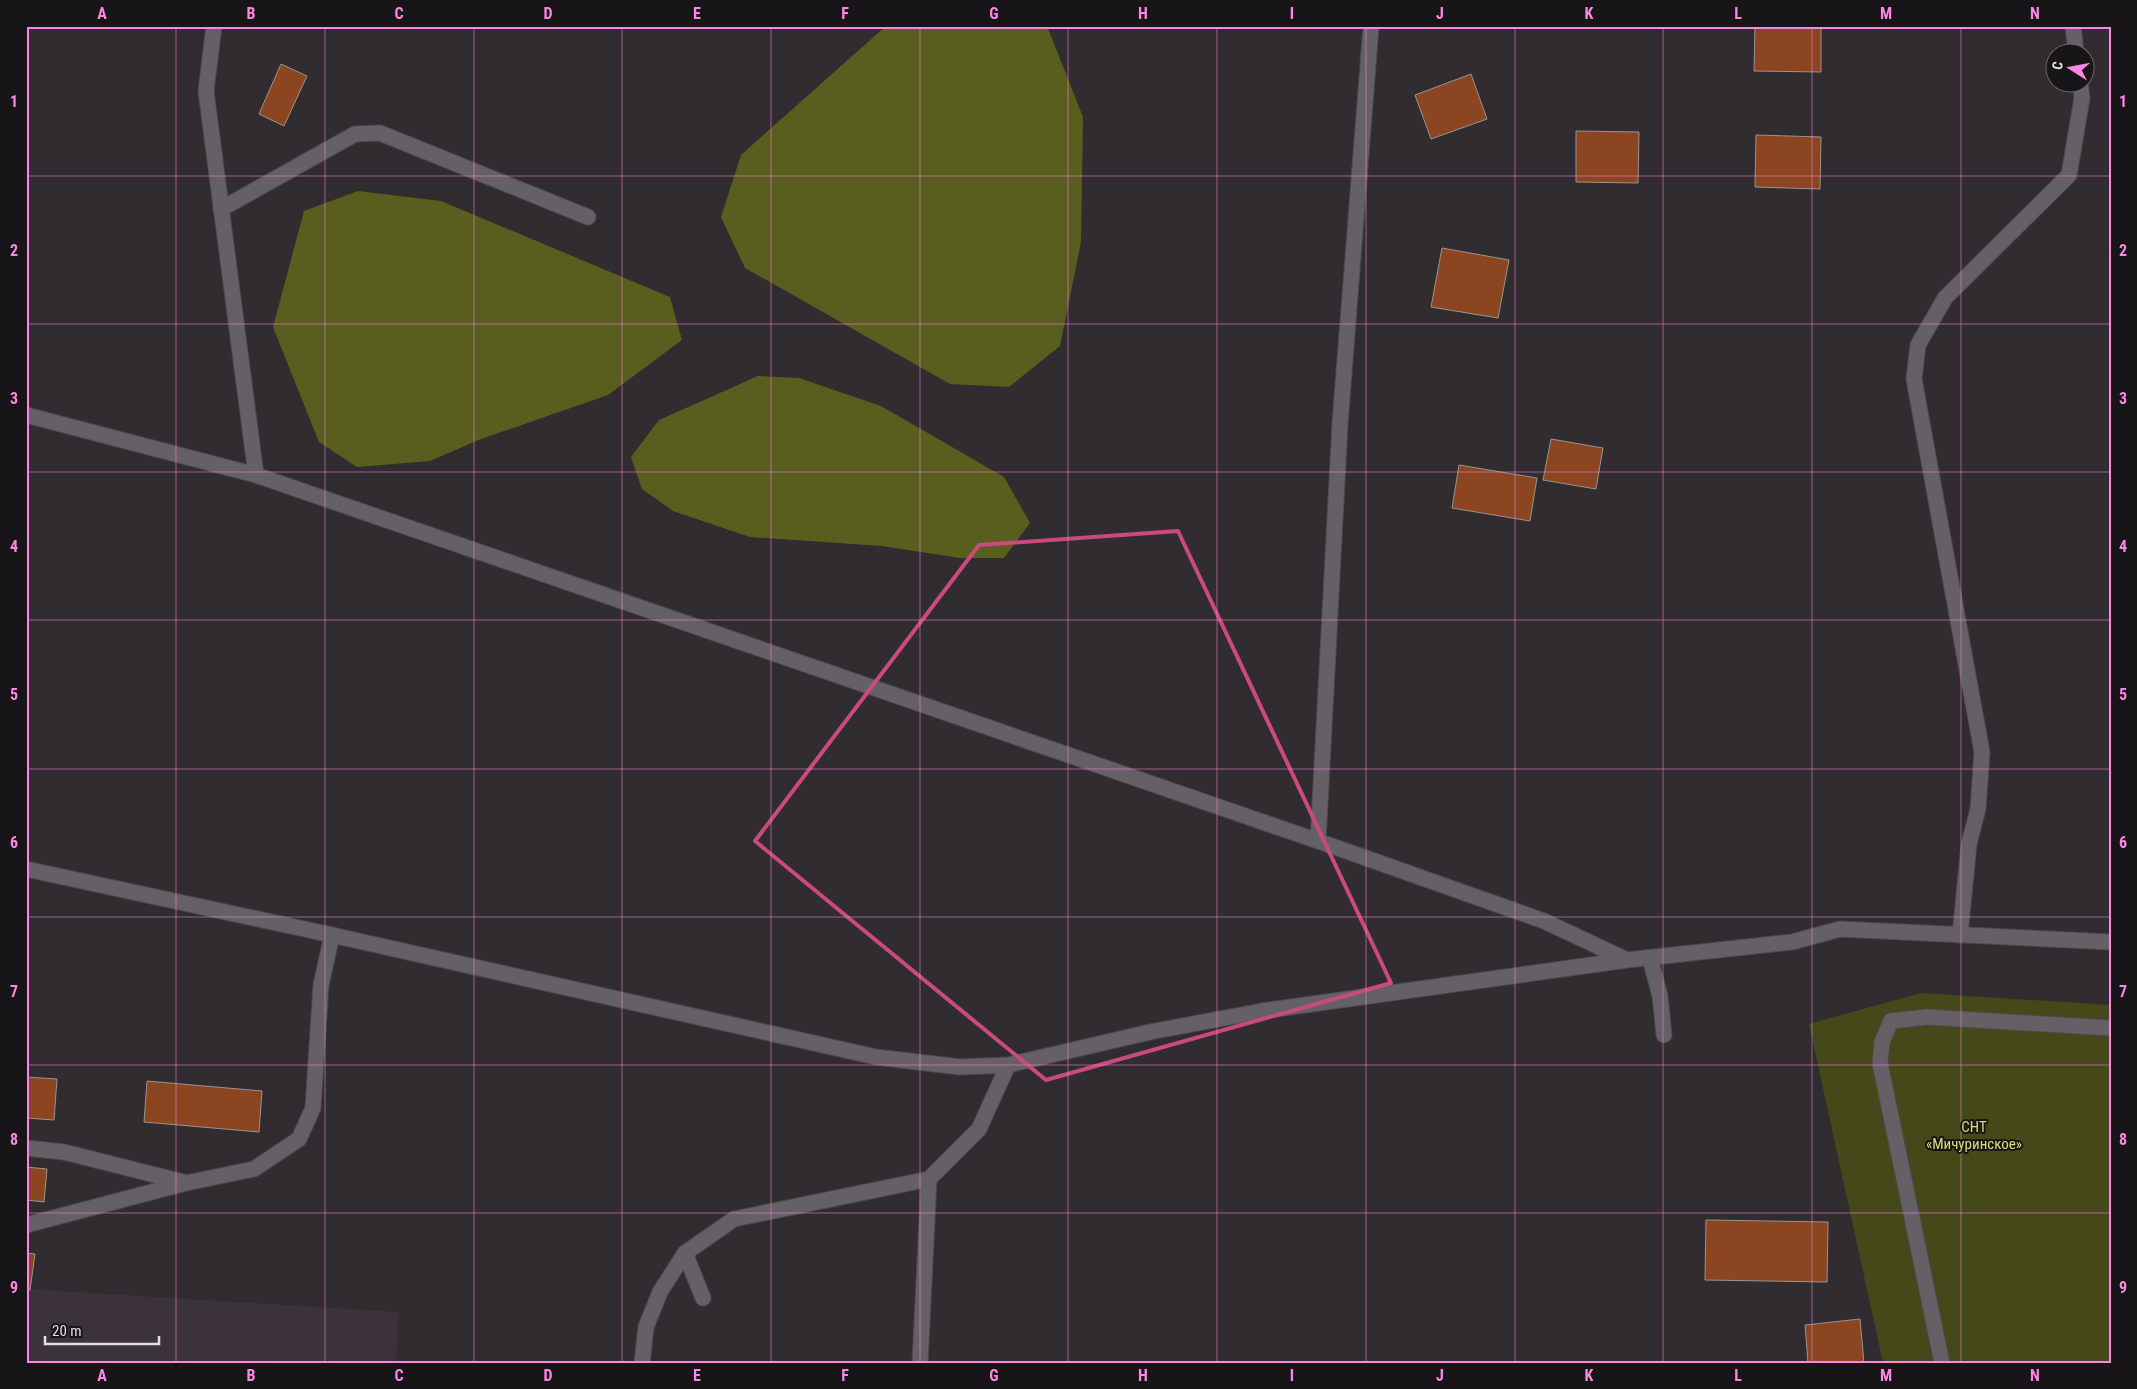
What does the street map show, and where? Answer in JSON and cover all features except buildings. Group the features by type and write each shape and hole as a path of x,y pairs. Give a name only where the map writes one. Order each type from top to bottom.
{"street":[{"path":"214,26 206,91 256,475"},
{"path":"1318,841 1340,424 1372,26"},
{"path":"2073,26 2075,42"},
{"path":"1960,935 1969,844 1978,809 1982,752 1914,379 1918,345 1945,298 2069,175 2082,98 2081,92"},
{"path":"221,209 355,134 380,133 588,217"},
{"path":"26,415 256,475 1318,841 1544,921 1627,960"},
{"path":"26,869 332,935 876,1057 960,1067 1008,1065 1150,1032 1262,1011 1627,960 1792,942 1840,930 2111,942"},
{"path":"26,1225 186,1183 254,1168 299,1139 313,1108 321,985 332,935"},
{"path":"1650,958 1660,996 1664,1034"},
{"path":"1942,1363 1880,1063 1882,1042 1890,1021 1927,1017 2111,1028"},
{"path":"642,1363 646,1327 660,1292 685,1253 734,1219 929,1179 979,1129 1008,1065"},
{"path":"26,1148 64,1152 186,1183"},
{"path":"920,1363 929,1179"},
{"path":"685,1253 703,1298"}],"highlighted area":[{"path":"1178,531 1391,983 1046,1080 755,841 979,545"}],"shaded area":[{"path":"26,1289 399,1312 396,1363 26,1363"}],"green space":[{"path":"886,26 1047,26 1083,117 1081,242 1060,346 1009,387 950,384 745,268 721,217 741,155"},
{"path":"358,191 441,201 670,297 682,340 608,395 481,439 430,461 357,467 319,442 273,327 304,211"},
{"path":"758,376 799,378 881,406 1004,477 1030,523 1004,558 960,558 882,546 750,537 673,511 642,489 631,457 659,420"},
{"name":"СНТ «Мичуринское»","path":"1921,993 2111,1005 2111,1363 1883,1363 1809,1024"}]}
